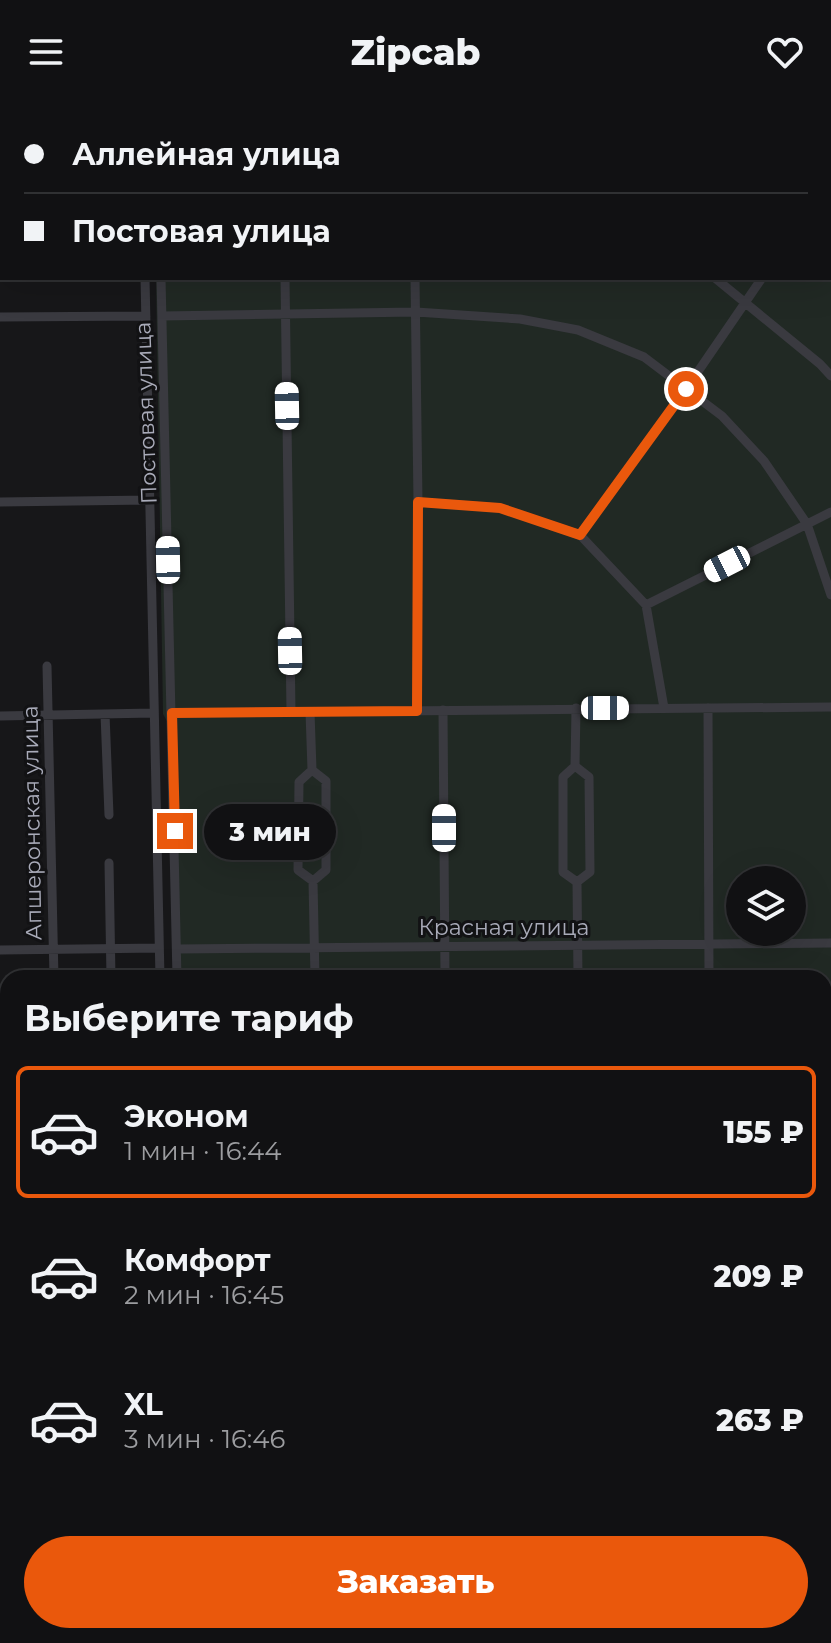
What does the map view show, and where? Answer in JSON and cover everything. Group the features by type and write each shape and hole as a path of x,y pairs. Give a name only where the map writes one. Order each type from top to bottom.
{"street":[{"name":"Постовая улица","path":"145,280 160,970"},
{"name":"Постовая улица","path":"161,280 177,970"},
{"path":"285,280 291,712"},
{"path":"415,280 417,711"},
{"path":"718,280 831,376"},
{"path":"580,535 761,280"},
{"path":"162,316 416,312 520,319 578,330 644,357 722,416 764,461 807,524 831,595"},
{"path":"0,317 146,316"},
{"path":"0,502 149,500"},
{"path":"418,502 500,508 580,535 646,605 664,708"},
{"path":"646,605 831,512"},
{"name":"Апшеронская улица","path":"47,666 54,970"},
{"path":"172,713 831,707"},
{"path":"576,708 575,766 563,777 563,872 577,882"},
{"path":"708,708 709,970"},
{"path":"443,710 445,970"},
{"path":"310,712 312,770 299,782 298,870 313,881"},
{"path":"0,716 153,713"},
{"path":"105,714 109,815"},
{"path":"575,766 589,777 590,872 577,882"},
{"path":"312,770 326,781 326,870 313,881"},
{"path":"109,863 111,970"},
{"path":"313,881 315,970"},
{"path":"577,882 578,970"},
{"name":"Красная улица","path":"177,949 831,943"},
{"path":"0,950 159,948"}],"shaded area":[{"path":"156,280 831,280 831,970 181,970 174,734 163,714"}],"route":[{"path":"175,831 172,713 417,711 418,502 500,508 580,535 686,389"}]}
